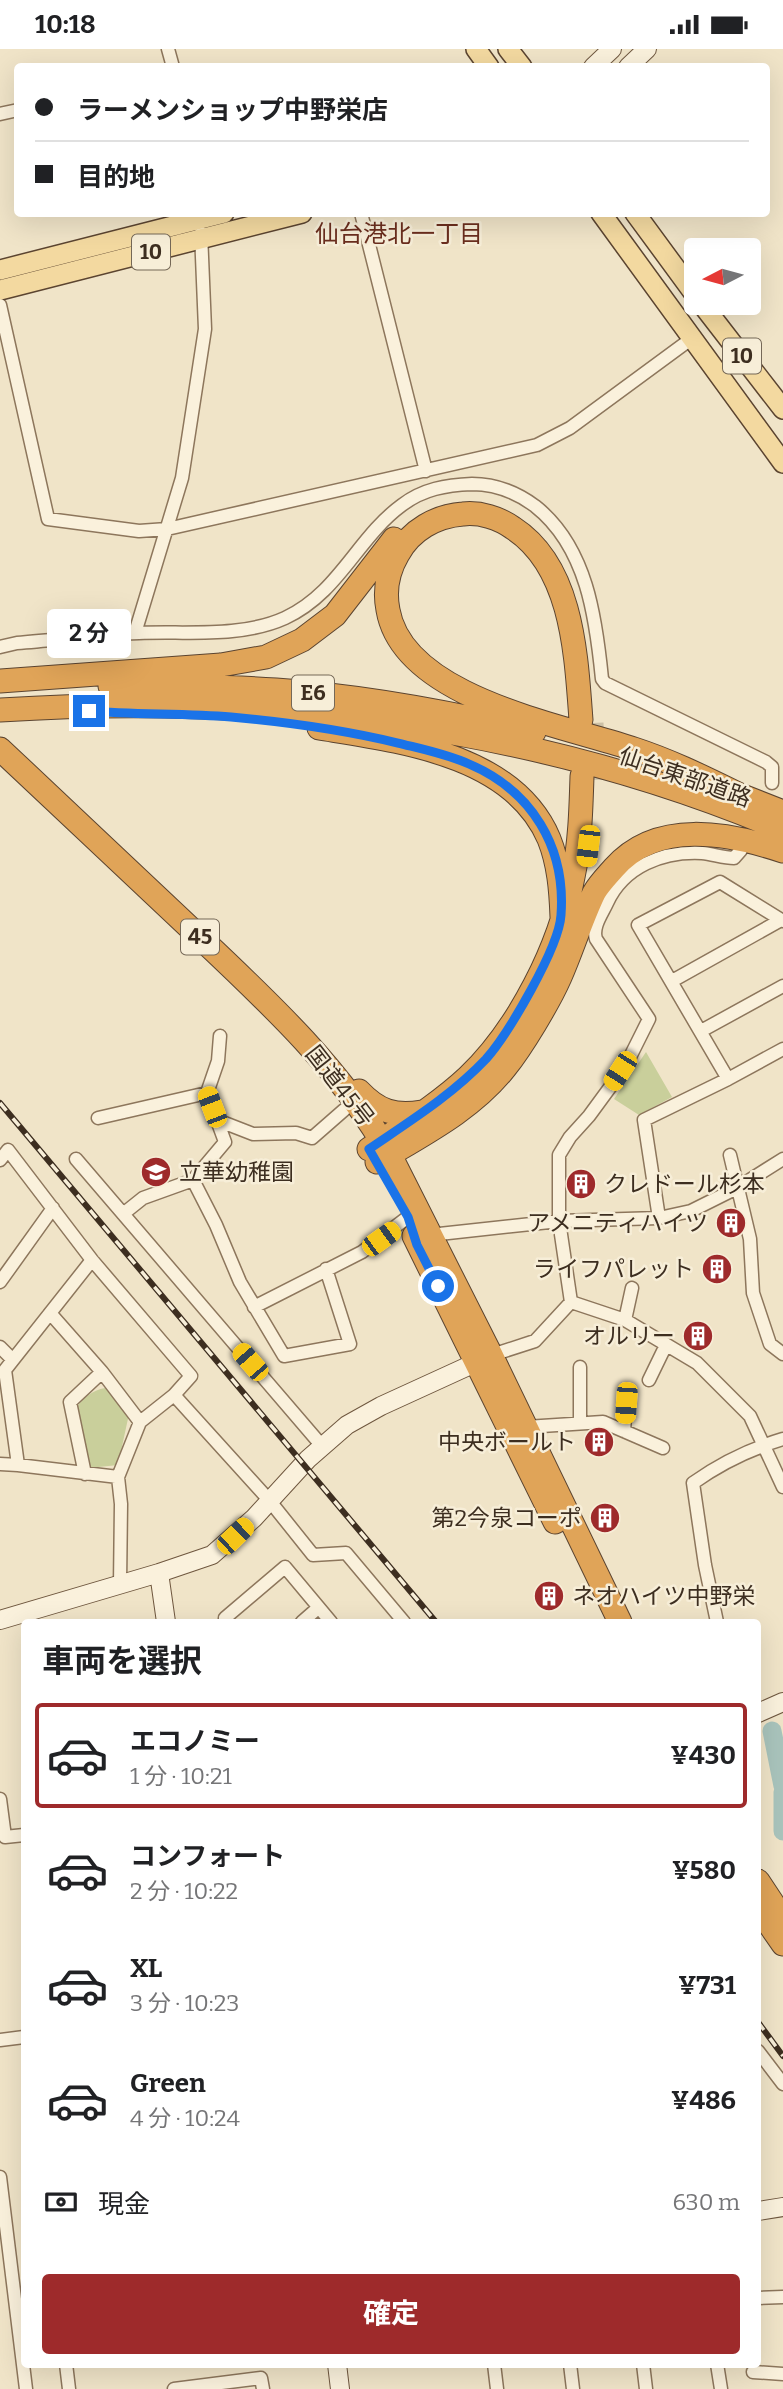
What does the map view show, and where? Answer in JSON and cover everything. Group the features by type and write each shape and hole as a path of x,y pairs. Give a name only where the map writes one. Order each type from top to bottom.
{"highway":[{"path":"36,695 265,657 302,640 335,615 390,543 418,517 450,504 483,503 512,514 532,527 551,549 562,568 583,643 590,830 573,941"},
{"path":"379,1152 467,1078 487,1057 516,1018 550,950 573,879 587,751 575,653 569,623 555,579 534,543 506,523 467,513 433,521 408,540 391,566 386,599 389,615 401,644 423,667 438,678 481,699 545,722 675,763 740,795"},
{"path":"0,681 36,695 111,713 230,717 280,722 385,740 468,763 502,781 523,799 539,821 555,858 560,882 562,918"},
{"name":"E6","path":"0,690 166,704 276,709 421,726 587,751"},
{"name":"E6","path":"0,710 36,695"},
{"name":"国道45号","path":"0,749 236,971 345,1088 379,1152 430,1235 483,1359 603,1619"},
{"name":"仙台東部道路","path":"587,751 675,771 783,812"},
{"name":"仙台東部道路","path":"587,751 671,789 783,830"},
{"name":"国道45号","path":"0,768 268,1021 314,1071 379,1152 408,1217 417,1245 526,1427 619,1619"},
{"path":"379,1152 447,1119 482,1094 507,1067 559,980 595,891 634,850 667,836 708,835 751,842 783,851"},
{"path":"317,1055 376,1107 398,1114 426,1111"},
{"path":"761,1886 783,1919"},
{"path":"761,1912 783,1944"}],"main road":[{"path":"475,49 486,63"},
{"path":"508,49 519,63"},
{"name":"10","path":"0,270 200,224 265,217"},
{"name":"10","path":"604,217 783,463"},
{"path":"638,217 684,280"},
{"name":"10","path":"0,289 200,224"},
{"name":"10","path":"710,315 783,409"}],"street":[{"path":"597,63 612,49"},
{"path":"632,63 647,49"},
{"path":"361,217 426,471"},
{"path":"135,633 182,478 205,329 200,224"},
{"path":"0,305 48,519 139,531 167,529 537,445 570,428 691,339"},
{"path":"0,647 17,643 135,633 235,630 253,628 284,618 325,591 384,520 403,503 438,487 492,486 507,489 522,497 557,527 568,543 587,587 602,679 605,683 766,762 772,767 772,783"},
{"path":"570,1302 559,1221 559,1155 611,1086 649,1020 594,934 616,886 642,864 688,853 734,858 741,850"},
{"path":"671,981 782,921 720,882 638,925 728,1079"},
{"path":"701,1031 783,986"},
{"path":"123,1214 143,1198 193,1180 225,1142 207,1093 218,1061 220,1036"},
{"path":"659,1218 644,1120 783,1049"},
{"path":"98,1118 207,1093"},
{"path":"217,1120 253,1134 296,1133 312,1138 344,1110"},
{"path":"0,1160 8,1150 92,1260 191,1376 174,1395 140,1422 118,1477 121,1504 120,1585"},
{"path":"730,1155 750,1239 753,1293 770,1344 783,1354"},
{"path":"76,1159 323,1446"},
{"path":"430,1235 559,1221 659,1218 691,1211 737,1188 783,1159"},
{"path":"193,1180 216,1224 240,1282 284,1356 350,1344 326,1269"},
{"path":"0,1282 53,1208"},
{"path":"254,1307 362,1252 408,1217"},
{"path":"18,1465 5,1370 92,1260"},
{"path":"625,1320 632,1288"},
{"path":"0,1620 212,1555 235,1536 347,1425 381,1406 483,1359 534,1341 570,1302"},
{"path":"570,1302 625,1320 698,1363 750,1416 783,1487"},
{"path":"50,1313 102,1372 140,1422"},
{"path":"649,1380 666,1345"},
{"path":"0,1347 13,1360"},
{"path":"580,1367 580,1423"},
{"path":"85,1474 70,1402 102,1372"},
{"path":"174,1395 269,1500 313,1555 346,1553 401,1619"},
{"path":"624,1431 626,1403"},
{"path":"526,1427 603,1422 663,1448"},
{"path":"716,1619 705,1566 693,1483 720,1464 783,1439"},
{"path":"0,1464 118,1477"},
{"path":"225,1619 285,1567 328,1619"},
{"path":"159,1573 166,1619"},
{"path":"305,1619 318,1608"},
{"path":"761,1712 783,1702"},
{"path":"0,1799 5,1837 21,1835"},
{"path":"0,2040 21,2038"},
{"path":"761,2055 783,2084"},
{"path":"0,2177 3,2232 21,2355"},
{"path":"761,2206 783,2207"},
{"path":"761,2298 783,2297"},
{"path":"23,2368 26,2389"},
{"path":"66,2368 69,2389"},
{"path":"337,2368 340,2389"},
{"path":"494,2368 497,2389"},
{"path":"570,2368 573,2389"},
{"path":"643,2368 646,2389"},
{"path":"718,2368 721,2389"},
{"path":"753,2372 783,2374"},
{"path":"182,2388 261,2378 263,2389"}],"green space":[{"path":"646,1052 672,1097 639,1115 614,1099"},
{"path":"105,1388 129,1414 118,1465 89,1468 75,1411 87,1396"}],"waterway":[{"path":"772,1731 783,1786"},
{"path":"783,1792 783,1831"}],"tunnel":[{"path":"592,723 594,780"}],"railway":[{"path":"0,1103 433,1619"},
{"path":"761,2026 783,2056"}],"place":[{"name":"立華幼稚園","path":"156,1172"},
{"name":"クレドール杉本","path":"581,1184"},
{"name":"アメニティハイツ","path":"731,1223"},
{"name":"ライフパレット","path":"717,1269"},
{"name":"オルリー","path":"698,1336"},
{"name":"中央ボールト","path":"599,1442"},
{"name":"第2今泉コーポ","path":"605,1518"},
{"name":"ネオハイツ中野栄","path":"549,1596"}],"district":[{"name":"仙台港北一丁目","path":"399,234"}],"route":[{"path":"89,711 230,717 280,722 385,740 468,763 502,781 516,792 539,821 555,858 560,882 562,918 550,950 516,1018 487,1057 467,1078 426,1111 369,1149 408,1217 417,1245 438,1286"}]}
